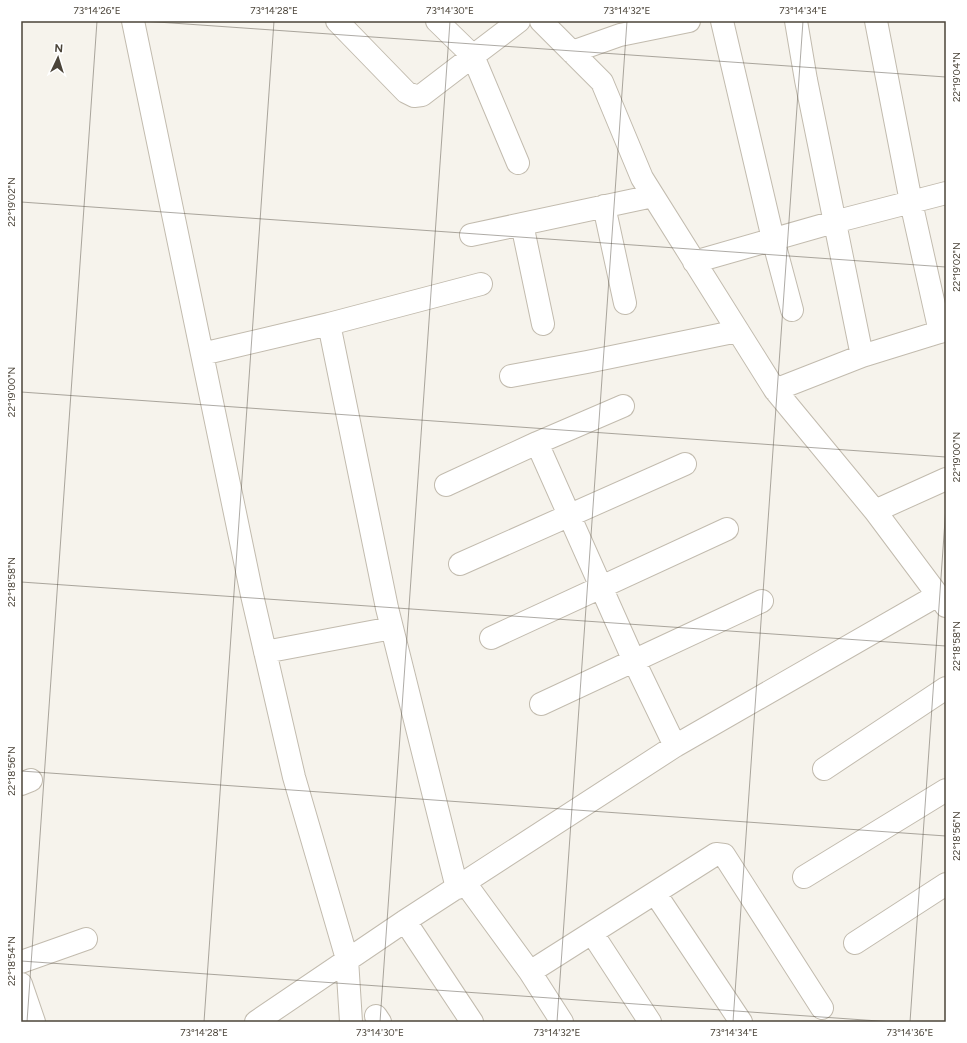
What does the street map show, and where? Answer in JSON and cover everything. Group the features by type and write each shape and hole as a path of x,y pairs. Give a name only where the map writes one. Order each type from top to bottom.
{"street":[{"path":"133,21 265,652 294,777 347,959 351,1022"},
{"path":"337,21 406,92 414,96 422,95 519,21"},
{"path":"437,21 473,56 518,163"},
{"path":"261,1020 347,959 675,746 944,603 875,511 774,390 642,178 602,82 541,21"},
{"path":"572,52 656,24 689,21"},
{"path":"722,21 773,240 792,310"},
{"path":"796,21 806,80 862,356"},
{"path":"774,390 862,356 943,331 911,202 876,21"},
{"path":"694,262 834,222 946,193"},
{"path":"471,235 653,196"},
{"path":"604,206 625,303"},
{"path":"522,224 543,324"},
{"path":"202,354 329,324 481,284"},
{"path":"329,324 392,628 461,886 530,972 562,1022"},
{"path":"511,376 738,331"},
{"path":"446,485 537,443 624,406"},
{"path":"537,443 571,515 634,661 675,746"},
{"path":"460,564 685,464"},
{"path":"875,511 946,479"},
{"path":"491,638 727,529"},
{"path":"541,704 762,601"},
{"path":"265,652 392,628"},
{"path":"824,769 946,688"},
{"path":"804,877 946,790"},
{"path":"530,972 716,854 724,855 822,1008"},
{"path":"855,943 946,884"},
{"path":"655,893 741,1022"},
{"path":"405,921 472,1022"},
{"path":"592,933 650,1022"},
{"path":"21,962 86,939"},
{"path":"21,984 34,1022"}]}
